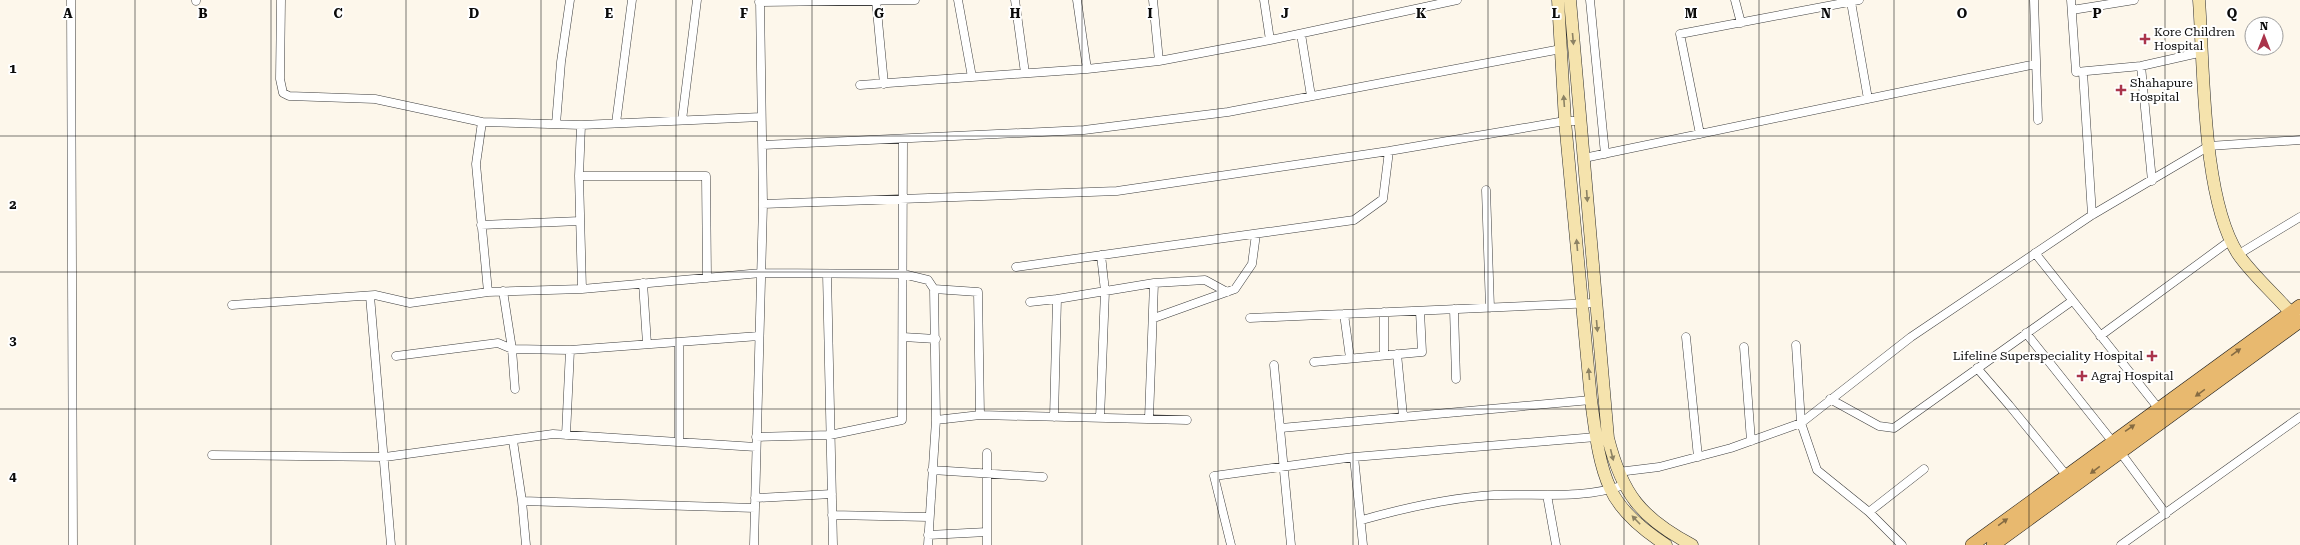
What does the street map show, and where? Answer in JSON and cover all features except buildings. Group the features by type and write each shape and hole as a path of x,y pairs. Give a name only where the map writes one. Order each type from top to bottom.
{"main road":[{"path":"1558,0 1565,121 1591,400 1596,437 1610,490 1640,525 1666,545"},
{"path":"1570,0 1595,303 1608,438 1618,472 1632,500 1659,526 1692,545"},
{"path":"2199,0 2209,146 2219,202 2231,240 2239,254 2297,315"},
{"path":"1972,545 2067,476 2116,446 2158,408 2297,315"},
{"path":"1993,545 2116,446 2297,315"}],"street":[{"path":"71,0 73,545"},
{"path":"281,0 280,79 283,93 289,96 375,99 482,122 581,125 761,117"},
{"path":"556,124 561,62 570,0"},
{"path":"616,123 632,0"},
{"path":"682,120 698,0"},
{"path":"876,0 884,84"},
{"path":"754,545 763,204 759,1 915,0"},
{"path":"958,0 972,77"},
{"path":"1015,0 1025,73"},
{"path":"1077,0 1087,69"},
{"path":"1153,0 1159,61"},
{"path":"1264,0 1270,40"},
{"path":"860,85 1087,69 1159,61 1301,34 1457,0"},
{"path":"1590,0 1605,154"},
{"path":"1735,0 1741,23"},
{"path":"2034,0 2038,120"},
{"path":"2071,0 2076,72 2141,66 2203,52"},
{"path":"2072,10 2134,0"},
{"path":"1700,134 1680,34 1741,23 1819,4 1855,1 1868,99"},
{"path":"1301,34 1311,96"},
{"path":"763,145 1084,130 1228,112 1561,49"},
{"path":"1584,158 2036,64"},
{"path":"2141,66 2152,182"},
{"path":"2083,72 2092,215"},
{"path":"763,204 1117,191 1389,151 1565,121 1580,121"},
{"path":"482,122 476,164 488,292"},
{"path":"581,125 579,176 582,289"},
{"path":"756,437 830,435 902,420 904,198 903,139"},
{"path":"1618,472 1659,467 1698,457 1751,441 1801,423 1911,337 2092,215 2152,182 2209,146 2300,140"},
{"path":"1016,267 1354,220 1383,199 1389,151"},
{"path":"579,176 706,176 707,278"},
{"path":"1486,190 1490,308"},
{"path":"2239,254 2300,217"},
{"path":"481,225 580,222"},
{"path":"1154,318 1235,289 1252,264 1256,234"},
{"path":"2100,336 2231,240"},
{"path":"2035,253 2158,408"},
{"path":"1100,418 1104,291 1101,255"},
{"path":"232,305 370,296 410,303 488,292 582,289 761,273 903,274 928,280 934,289 936,339 936,420 928,517 928,545"},
{"path":"827,274 833,545"},
{"path":"1030,302 1154,283 1205,280 1227,292"},
{"path":"643,283 647,344"},
{"path":"1149,418 1154,318 1154,283"},
{"path":"934,289 978,292 980,415"},
{"path":"503,291 512,349 515,389"},
{"path":"370,296 385,457 391,545"},
{"path":"1054,417 1057,298"},
{"path":"1830,399 1879,426 1894,428 2072,301"},
{"path":"1250,318 1595,303"},
{"path":"1454,309 1456,379"},
{"path":"1314,362 1422,352 1420,311"},
{"path":"1384,312 1384,355"},
{"path":"1344,314 1350,358"},
{"path":"2026,333 2116,446 2166,514"},
{"path":"396,356 498,343 512,349 570,350 759,336"},
{"path":"903,337 936,339"},
{"path":"1686,337 1698,457"},
{"path":"679,342 679,442"},
{"path":"1796,345 1801,423 1817,470 1869,512 1902,545"},
{"path":"1744,347 1751,441"},
{"path":"566,435 570,350"},
{"path":"1397,354 1403,416"},
{"path":"1274,365 1291,545"},
{"path":"1977,368 2009,404 2067,476"},
{"path":"1281,428 1591,400"},
{"path":"936,420 980,415 1187,420"},
{"path":"2121,545 2300,417"},
{"path":"212,455 385,457 553,434 756,447"},
{"path":"1231,545 1214,476 1354,457 1596,437"},
{"path":"513,440 522,501 526,545"},
{"path":"987,452 987,545"},
{"path":"1354,457 1362,520 1363,545"},
{"path":"1869,512 1924,469"},
{"path":"932,470 1043,477"},
{"path":"1362,520 1401,508 1493,495 1548,495 1610,490 1624,485"},
{"path":"755,498 832,494"},
{"path":"1548,495 1556,545"},
{"path":"522,501 755,508"},
{"path":"832,515 928,517"},
{"path":"928,535 987,532"}],"place":[{"name":"Kore Children Hospital","path":"2145,39"},
{"name":"Shahapure Hospital","path":"2121,90"},
{"name":"Lifeline Superspeciality Hospital","path":"2152,356"},
{"name":"Agraj Hospital","path":"2082,376"}]}
